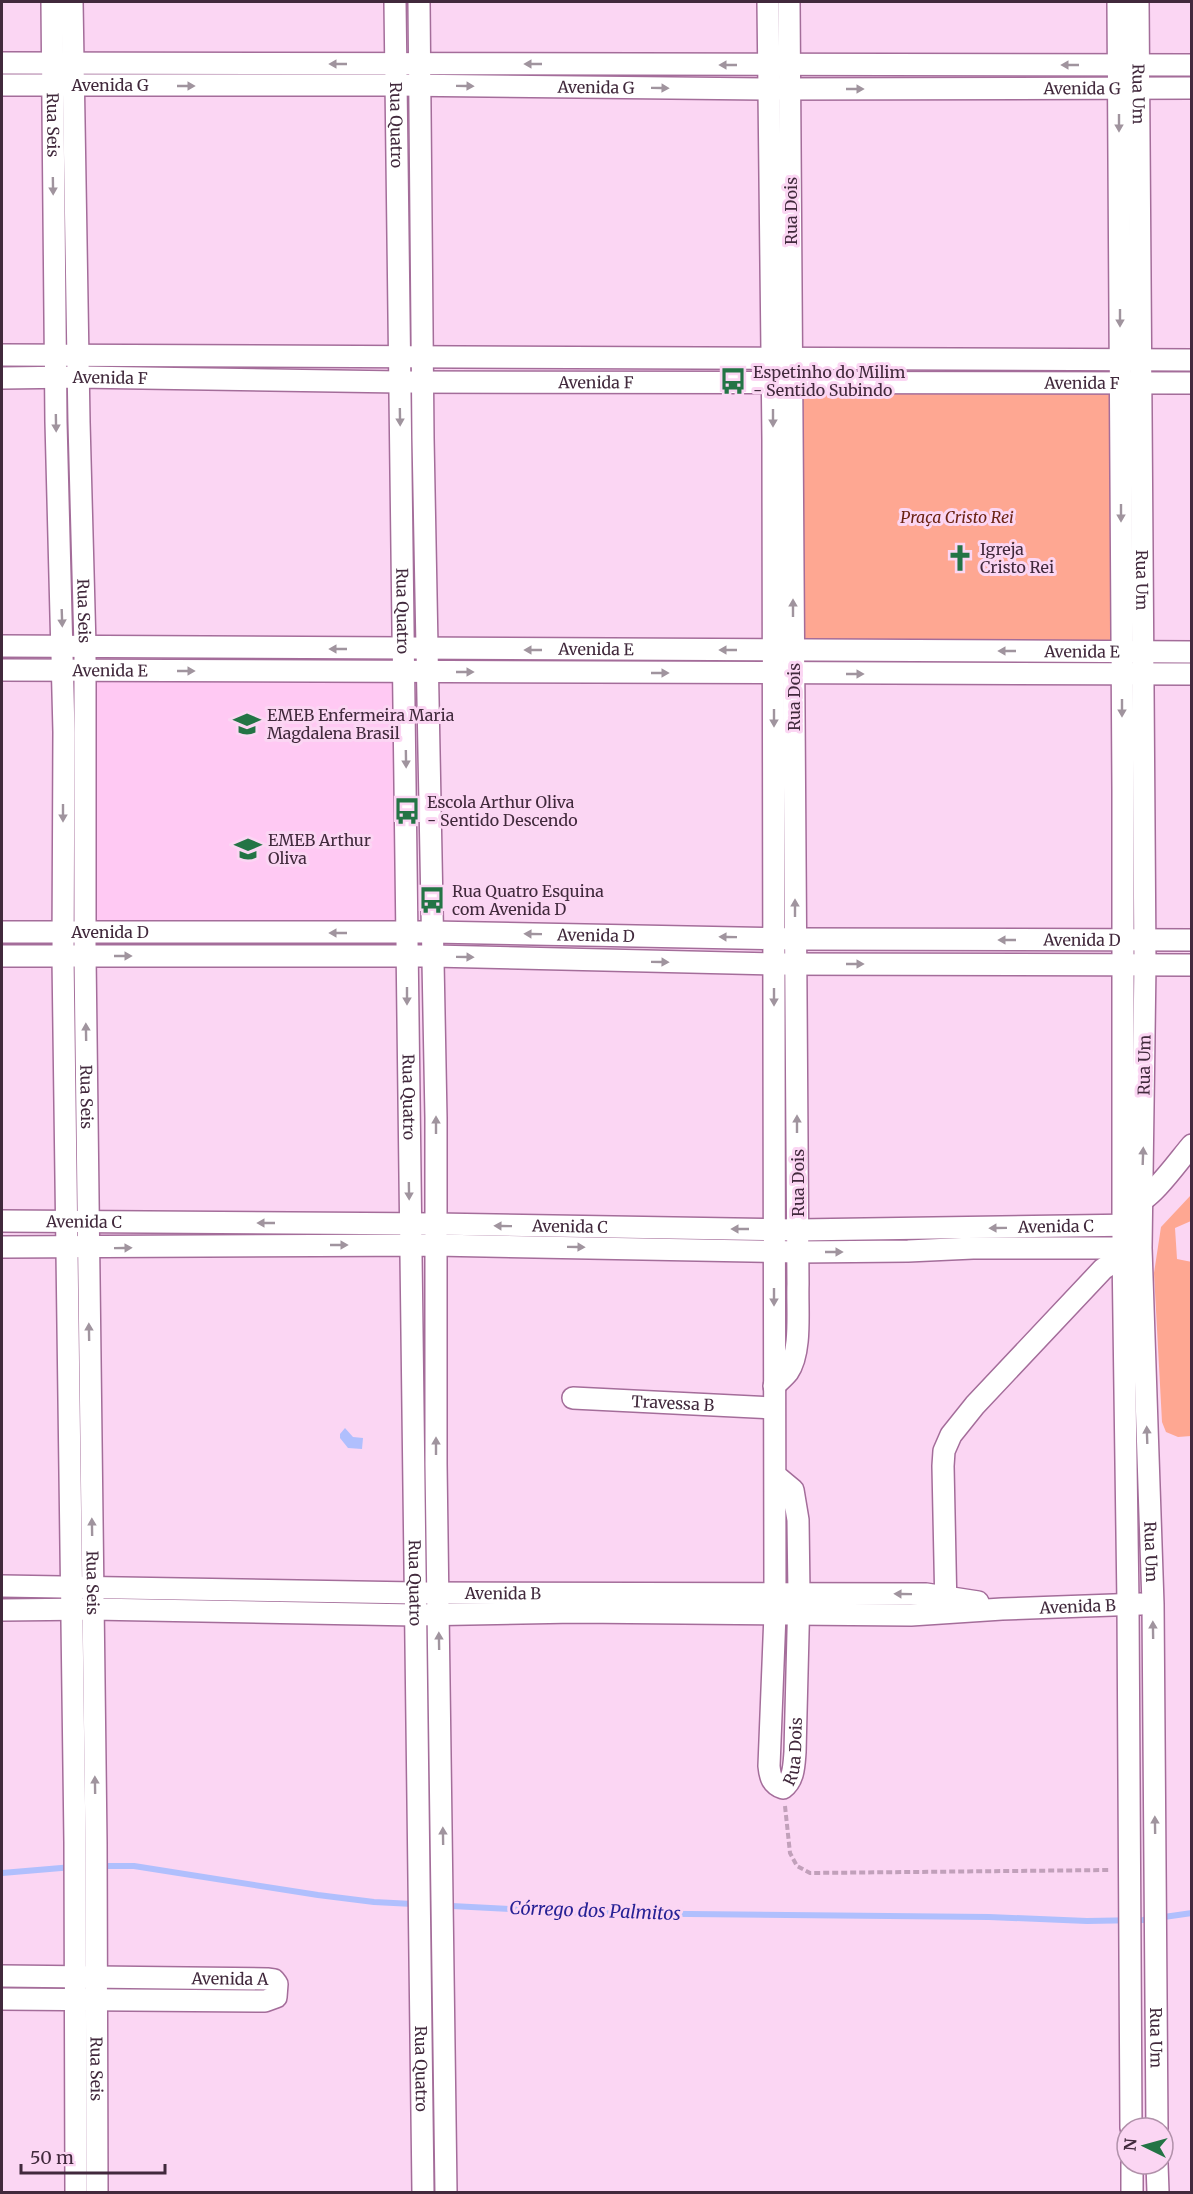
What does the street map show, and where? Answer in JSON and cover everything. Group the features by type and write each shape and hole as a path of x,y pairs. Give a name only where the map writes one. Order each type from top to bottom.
{"street":[{"name":"Rua Seis","path":"52,2 63,64"},
{"name":"Rua Seis","path":"72,2 63,64 55,377 63,647 63,957 72,1609 85,1843 95,1876 96,1977 86,2001 76,2193"},
{"name":"Rua Quatro","path":"395,2 423,2193"},
{"name":"Rua Quatro","path":"419,2 422,381 433,932 438,1593 446,2193"},
{"name":"Rua Dois","path":"768,2 779,65 780,89 783,650 796,964 798,1230 796,1346 793,1362 787,1373 774,1386"},
{"name":"Rua Dois","path":"779,65 789,2"},
{"name":"Rua Um","path":"1118,2 1129,66"},
{"name":"Rua Um","path":"1131,2116 1128,1604 1132,1215 1123,964 1122,652 1131,383 1129,66 1138,2"},
{"name":"Avenida G","path":"2,63 1191,66"},
{"path":"563,64 565,87"},
{"path":"932,89 933,65"},
{"name":"Avenida G","path":"2,85 420,85 780,89 1191,88"},
{"name":"Rua Seis","path":"63,86 78,377 85,647 85,956 93,1587 85,1843 74,1875 75,1977 86,2001 97,2193"},
{"path":"396,144 421,143"},
{"name":"Avenida F","path":"2,355 1191,360"},
{"name":"Avenida F","path":"2,378 400,382 1191,383"},
{"name":"Rua Um","path":"1131,383 1144,652 1145,939 1132,1215"},
{"name":"Avenida E","path":"2,646 404,650 1191,652"},
{"path":"956,651 956,674"},
{"name":"Avenida E","path":"2,670 1191,674"},
{"name":"Rua Dois","path":"775,1475 793,1490 796,1499 799,1593 795,1752 789,1784 783,1788 776,1785 771,1778 769,1766 775,1603 774,938 784,673"},
{"name":"Avenida D","path":"2,933 433,932 795,939 1191,940"},
{"name":"Avenida D","path":"2,956 433,956 774,964 1191,965"},
{"path":"1132,1215 1191,1145"},
{"name":"Avenida C","path":"2,1247 304,1246 409,1235 798,1230 1132,1215"},
{"name":"Avenida C","path":"2,1221 302,1224 409,1235"},
{"path":"302,1224 304,1246"},
{"name":"Avenida C","path":"436,1234 798,1252 973,1248 1132,1252"},
{"name":"Rua Um","path":"1132,1252 1153,1604 1157,2116"},
{"path":"946,1605 943,1466 944,1451 951,1435 975,1405 1103,1269 1132,1252"},
{"name":"Travessa B","path":"573,1398 774,1408"},
{"name":"Avenida B","path":"2,1586 438,1593 775,1603 798,1614 911,1615 946,1605 1002,1609 1153,1604"},
{"path":"295,1591 295,1613"},
{"name":"Avenida B","path":"2,1610 93,1609 415,1615 775,1603 799,1593 926,1594 946,1605"},
{"name":"Avenida A","path":"2,1976 256,1979 274,1980 277,1984 276,1997 270,2001 2,1999"},
{"path":"421,2003 444,2002"},
{"path":"1132,2176 1132,2193"},
{"path":"1157,2176 1158,2193"}],"path":[{"path":"783,1788 790,1853 797,1866 810,1873 1130,1876"}],"shaded area":[{"name":"EMEB Arthur Oliva","path":"401,675 405,931 93,925 91,676"}],"green space":[{"name":"Praça Cristo Rei","path":"792,381 1120,384 1122,651 793,649"},
{"path":"1191,1195 1191,1221 1175,1228 1177,1259 1192,1262 1191,1436 1178,1437 1166,1432 1162,1422 1154,1273 1161,1227"}],"water":[{"path":"345,1428 353,1437 363,1438 362,1449 348,1448 340,1438"}],"waterway":[{"name":"Córrego dos Palmitos","path":"101,1866 134,1866 374,1902 590,1913 989,1917 1087,1921 1143,1920 1192,1913"},
{"name":"Córrego dos Palmitos","path":"2,1873 73,1867"}],"place":[{"name":"Espetinho do Milim - Sentido Subindo","path":"733,381"},
{"name":"Igreja Cristo Rei","path":"960,558"},
{"name":"EMEB Enfermeira Maria Magdalena Brasil","path":"247,724"},
{"name":"Escola Arthur Oliva - Sentido Descendo","path":"407,811"},
{"name":"EMEB Arthur Oliva","path":"248,849"},
{"name":"Rua Quatro Esquina com Avenida D","path":"432,900"}]}
